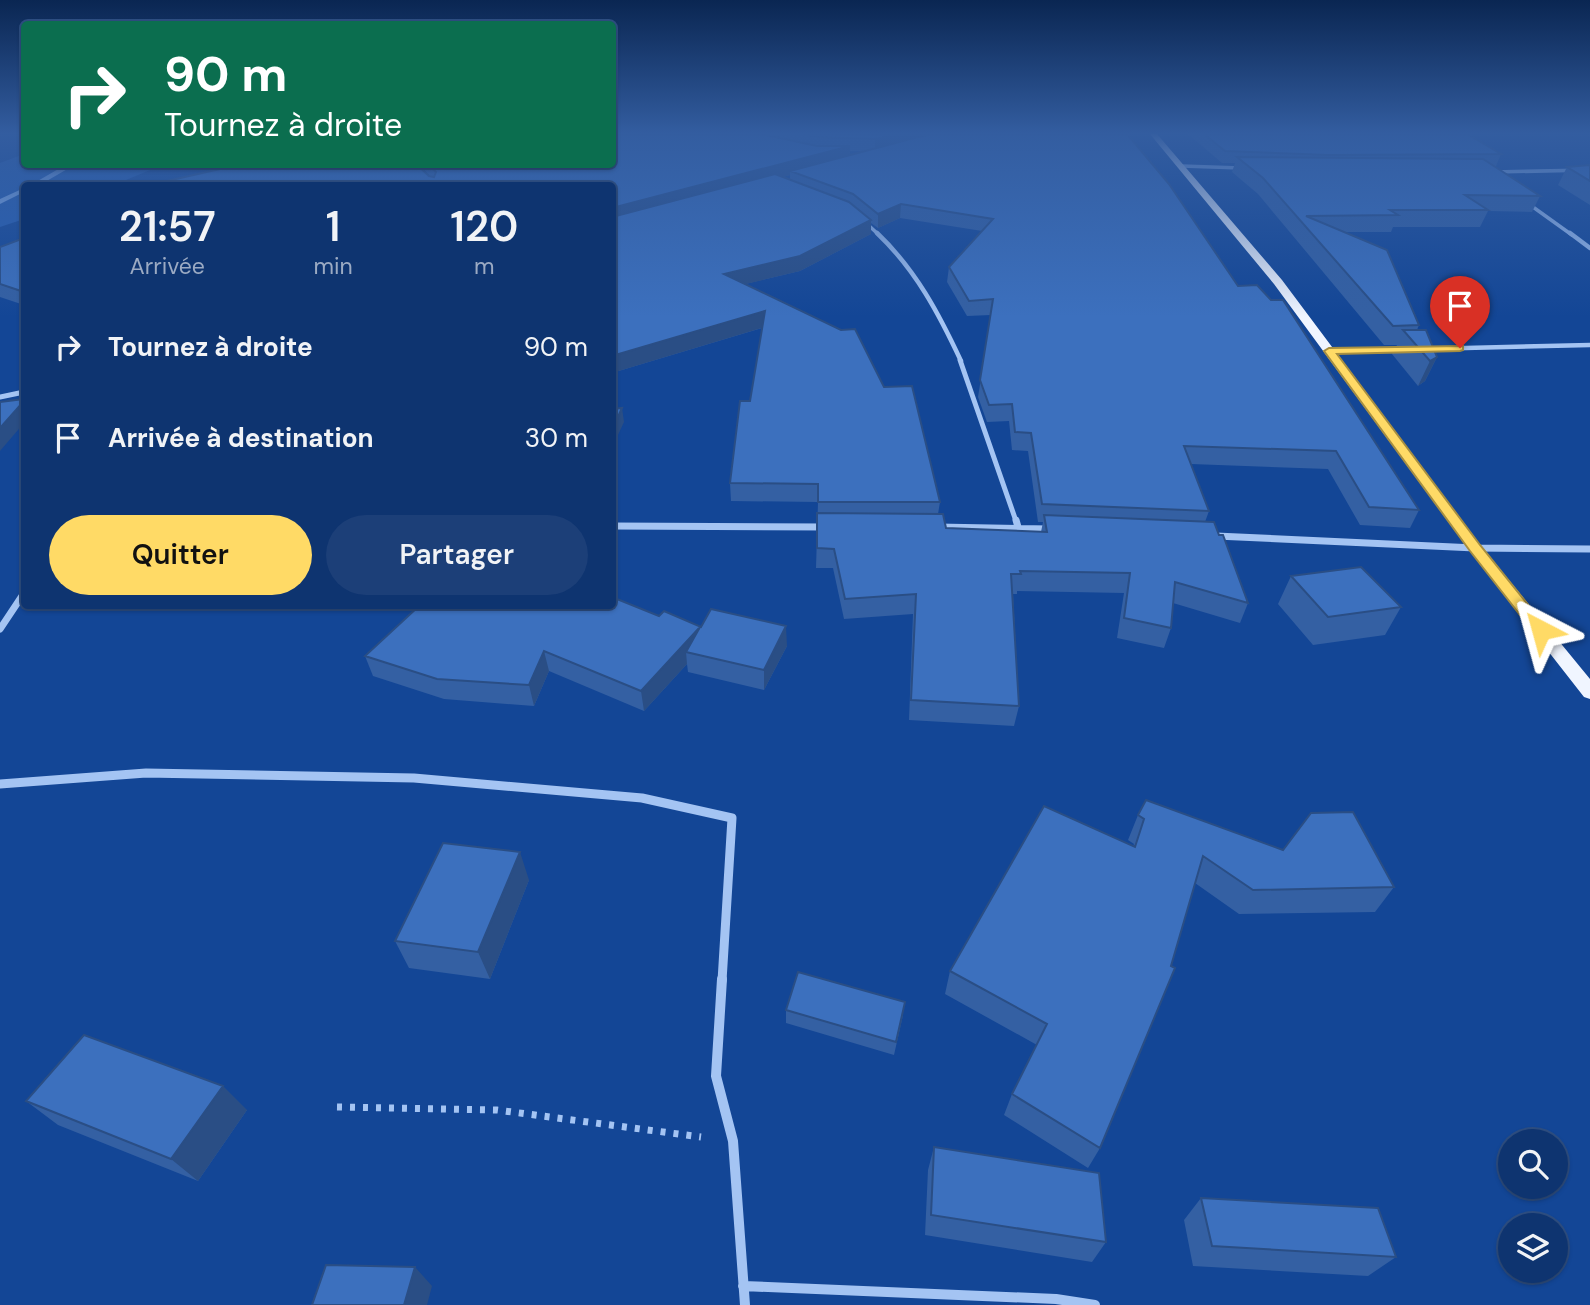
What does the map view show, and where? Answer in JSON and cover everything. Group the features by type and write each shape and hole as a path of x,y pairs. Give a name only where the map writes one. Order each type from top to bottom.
{"main road":[{"path":"1206,195 1278,282 1475,548 1590,692"}],"street":[{"path":"1525,202 1590,248"},
{"path":"860,218 876,231 912,273 951,337 1018,527"},
{"path":"1329,351 1590,345"},
{"path":"0,397 21,393"},
{"path":"616,526 837,527"},
{"path":"934,527 1059,529"},
{"path":"1212,536 1475,548 1590,549"},
{"path":"0,629 21,598"},
{"path":"0,784 146,772 414,778 642,798 732,818 716,1076 733,1141 745,1305"},
{"path":"743,1286 1056,1299 1095,1305"}],"path":[{"path":"337,1107 497,1110 733,1141"}],"shaded area":[{"path":"0,195 21,195 21,220 0,227"}],"building":[{"path":"616,195 662,195 616,207"},
{"path":"696,195 830,195 849,202 871,220 800,256 724,274 841,330 855,329 884,387 912,386 940,502 818,502 818,484 730,483 740,401 750,401 765,311 616,355 616,216"},
{"path":"854,195 1176,195 1238,286 1257,285 1271,300 1283,300 1419,510 1369,507 1336,451 1184,446 1209,511 1042,504 1031,433 1015,432 1012,404 989,405 980,380 993,299 969,301 949,267 993,219 901,204 878,214"},
{"path":"1278,195 1538,195 1540,196 1465,195 1488,210 1390,210 1398,215 1306,216 1387,250 1419,325 1393,326"},
{"path":"21,239 21,291 0,284 0,247"},
{"path":"1403,330 1426,330 1437,357 1430,361"},
{"path":"21,399 21,404 0,428 0,402"},
{"path":"622,408 616,421 616,409"},
{"path":"817,513 943,514 946,528 1047,532 1044,515 1214,522 1219,535 1223,535 1248,603 1175,582 1171,628 1124,618 1130,573 1020,571 1021,574 1011,574 1019,706 911,700 916,594 845,599 834,549 817,548"},
{"path":"1361,567 1401,607 1328,617 1291,576"},
{"path":"616,599 659,616 664,611 701,627 711,609 786,626 764,670 686,652 700,627 641,691 544,651 529,685 437,679 365,656 416,609 616,609"},
{"path":"1146,800 1283,850 1311,813 1353,812 1394,887 1253,890 1203,856 1171,966 1175,968 1100,1148 1012,1094 1047,1024 950,971 1044,806 1135,847 1144,819 1138,815"},
{"path":"443,843 520,852 478,952 395,941"},
{"path":"798,972 905,1002 896,1042 786,1010"},
{"path":"84,1035 223,1086 171,1159 26,1101"},
{"path":"934,1147 1099,1173 1106,1242 931,1215"},
{"path":"1201,1198 1378,1208 1396,1257 1212,1246"},
{"path":"326,1265 415,1267 404,1305 312,1305"}],"waterway":[{"path":"0,202 14,195"}],"route":[{"path":"1460,348 1329,351 1475,548 1541,630"}]}
